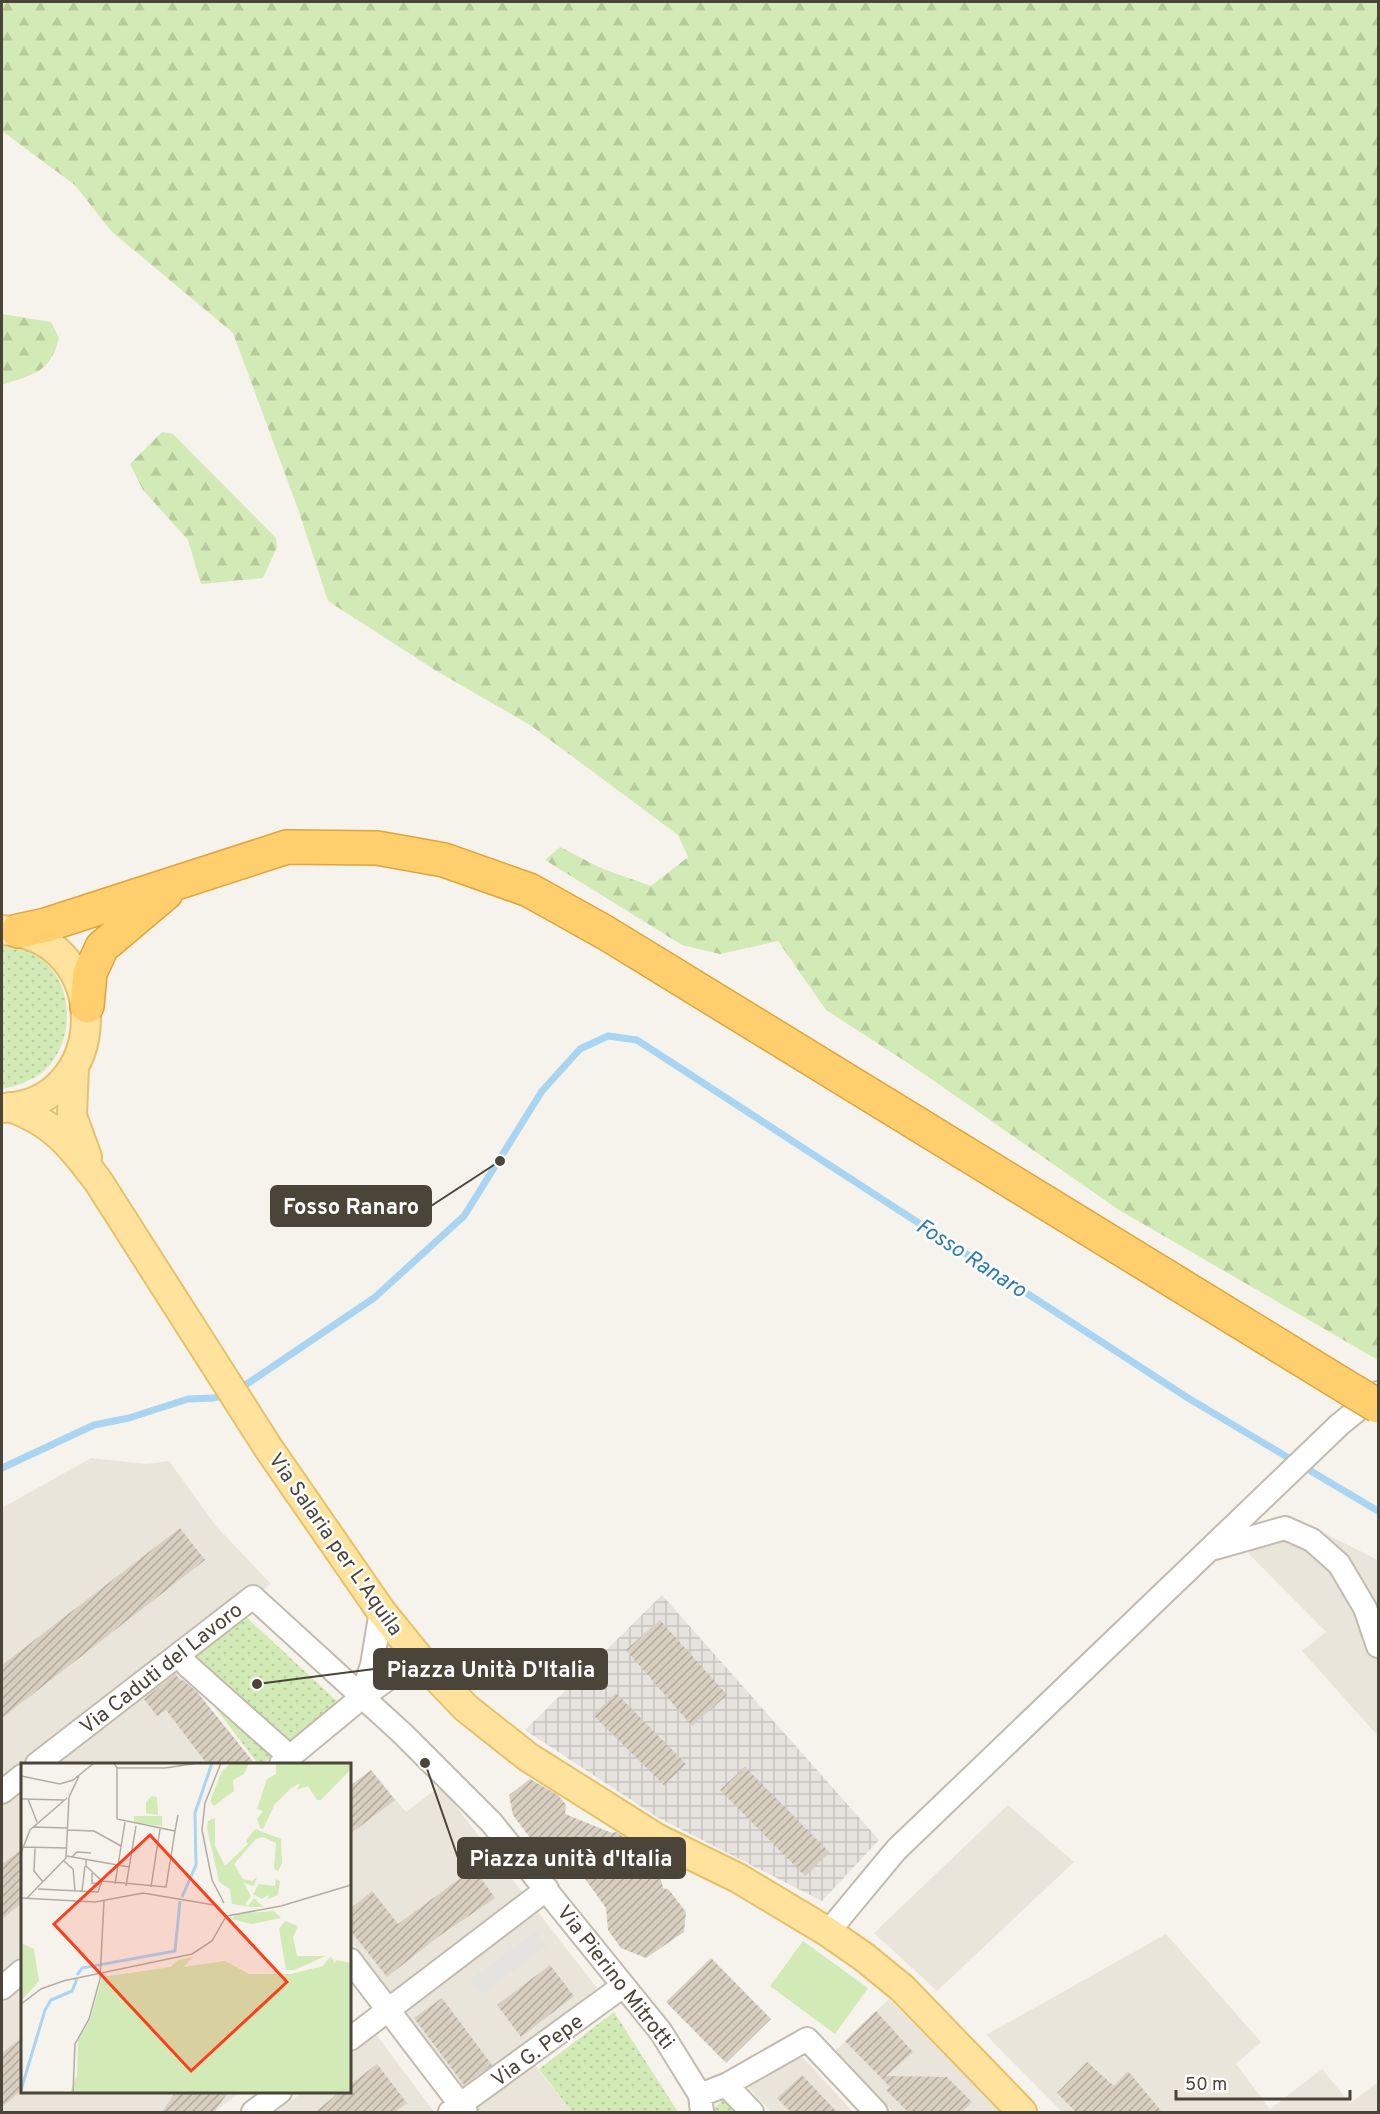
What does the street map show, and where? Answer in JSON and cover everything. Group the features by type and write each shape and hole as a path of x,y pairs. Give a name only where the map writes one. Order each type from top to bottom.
{"highway":[{"path":"10,930 46,925 287,847 377,848 444,860 529,890 616,939 1370,1397"},
{"path":"87,1006 90,973 102,947 157,898 188,880"}],"main road":[{"path":"6,1107 35,1100 57,1086 74,1066 86,1037 87,1006 79,980 64,957 43,940 10,930"},
{"name":"Via Salaria per L'Aquila","path":"74,1066 72,1116 82,1146 98,1181"},
{"name":"Via Salaria per L'Aquila","path":"6,1107 32,1115 53,1128 74,1149 98,1181 269,1449 381,1611 423,1663 466,1708 528,1757 658,1839 738,1878 828,1932 902,1988 1022,2112"}],"street":[{"path":"828,1932 896,1850 1370,1397"},
{"path":"1210,1549 1285,1528 1312,1540 1339,1564 1365,1608 1378,1646"},
{"name":"Via Caduti del Lavoro","path":"38,1763 253,1597 361,1698"},
{"path":"361,1698 372,1665 381,1611"},
{"path":"180,1654 187,1665 285,1761 361,1698 389,1678 423,1663"},
{"name":"Via Pierino Mitrotti","path":"361,1698 391,1722 491,1822 661,2032 701,2104"},
{"path":"2,1792 21,1777"},
{"path":"351,2038 547,1889"},
{"path":"351,1961 459,2110"},
{"path":"2,1988 21,1972"},
{"name":"Via G. Pepe","path":"459,2110 622,1986"},
{"path":"701,2104 726,2085 807,2039 876,2112"},
{"path":"726,2085 752,2112"},
{"path":"253,2112 277,2093"}],"shaded area":[{"path":"91,1458 147,1464 169,1461 216,1526 271,1584 253,1597 186,1678 254,1763 21,1763 21,2093 240,2093 214,2112 2,2112 2,1508"},
{"path":"1294,1518 1378,1560 1378,1736 1302,1651 1326,1632 1248,1553"},
{"path":"662,1595 879,1840 822,1901 657,1817 525,1730"},
{"path":"371,1770 406,1812 440,1786 597,1988 522,2049 572,2112 479,2112 351,1941 351,1785"},
{"path":"1008,1805 1074,1862 937,1991 874,1933"},
{"path":"536,1931 547,1946 481,1995 470,1980"},
{"path":"1166,1934 1261,2042 1236,2064 1270,2109 1322,2069 1350,2103 1378,2082 1378,2112 1062,2112 986,2035"},
{"path":"889,1999 1001,2112 893,2112 835,2051"},
{"path":"376,2034 434,2112 276,2112 302,2093 351,2093 351,2054"},
{"path":"801,2055 853,2112 771,2112 746,2085"}],"green space":[{"path":"2,2 1378,2 1378,1360 1119,1210 914,1067 826,1010 778,941 720,954 682,945 545,860 560,847 603,869 651,886 688,857 678,835 530,725 435,670 328,601 298,509 233,333 111,231 75,185 2,131"},
{"path":"2,314 51,322 59,338 50,359 39,371 2,385"},
{"path":"162,432 173,434 276,538 277,547 263,578 201,584 188,540 143,490 130,464"},
{"path":"2,943 28,951 55,973 63,989 67,1023 56,1056 45,1070 30,1080 3,1089"},
{"path":"243,1614 339,1703 263,1763 257,1763 182,1664"},
{"path":"803,1941 868,1988 835,2034 770,1986"},
{"path":"614,2012 678,2112 572,2112 539,2069"},
{"path":"723,2100 734,2112 714,2112 713,2109"}],"building":[{"path":"180,1528 205,1560 2,1718 2,1665"},
{"path":"660,1620 727,1695 692,1726 626,1650"},
{"path":"175,1674 197,1692 254,1763 206,1763 166,1710 157,1716 144,1699"},
{"path":"616,1693 686,1764 664,1785 593,1715"},
{"path":"745,1767 829,1852 805,1876 720,1790"},
{"path":"371,1770 395,1800 351,1833 351,1785"},
{"path":"530,1779 558,1795 566,1805 565,1814 612,1833 616,1832 627,1839 639,1853 639,1861 648,1863 661,1880 663,1888 669,1890 686,1912 684,1932 646,1958 621,1948 608,1930 606,1908 580,1872 548,1862 513,1815 509,1795"},
{"path":"21,1850 21,1904 2,1919 2,1864"},
{"path":"474,1868 495,1898 438,1937 387,1977 351,1931 351,1908 372,1891 398,1924"},
{"path":"711,1958 771,2019 726,2063 666,2002"},
{"path":"550,1965 574,1996 521,2037 497,2005"},
{"path":"442,1998 492,2065 464,2085 414,2018"},
{"path":"876,2011 913,2052 886,2076 947,2077 972,2102 962,2112 908,2112 886,2090 890,2087 845,2041"},
{"path":"21,2038 21,2091 2,2107 2,2053"},
{"path":"1087,2062 1114,2086 1128,2071 1162,2112 1076,2112 1057,2093"},
{"path":"377,2064 407,2103 395,2112 315,2112 339,2093 351,2093 351,2084"},
{"path":"802,2075 837,2112 791,2112 777,2098"},
{"path":"175,2093 228,2093 214,2112 162,2112"}],"waterway":[{"name":"Fosso Ranaro","path":"238,1390 374,1298 464,1216 542,1091 580,1049 608,1036 637,1040 1188,1398 1378,1511"},
{"name":"Fosso Ranaro","path":"2,1468 94,1425 129,1418 188,1399 214,1398 228,1394"}],"place":[{"name":"Fosso Ranaro","path":"500,1161"},
{"name":"Piazza Unità D'Italia","path":"257,1684"},
{"name":"Piazza unità d'Italia","path":"425,1763"}]}
